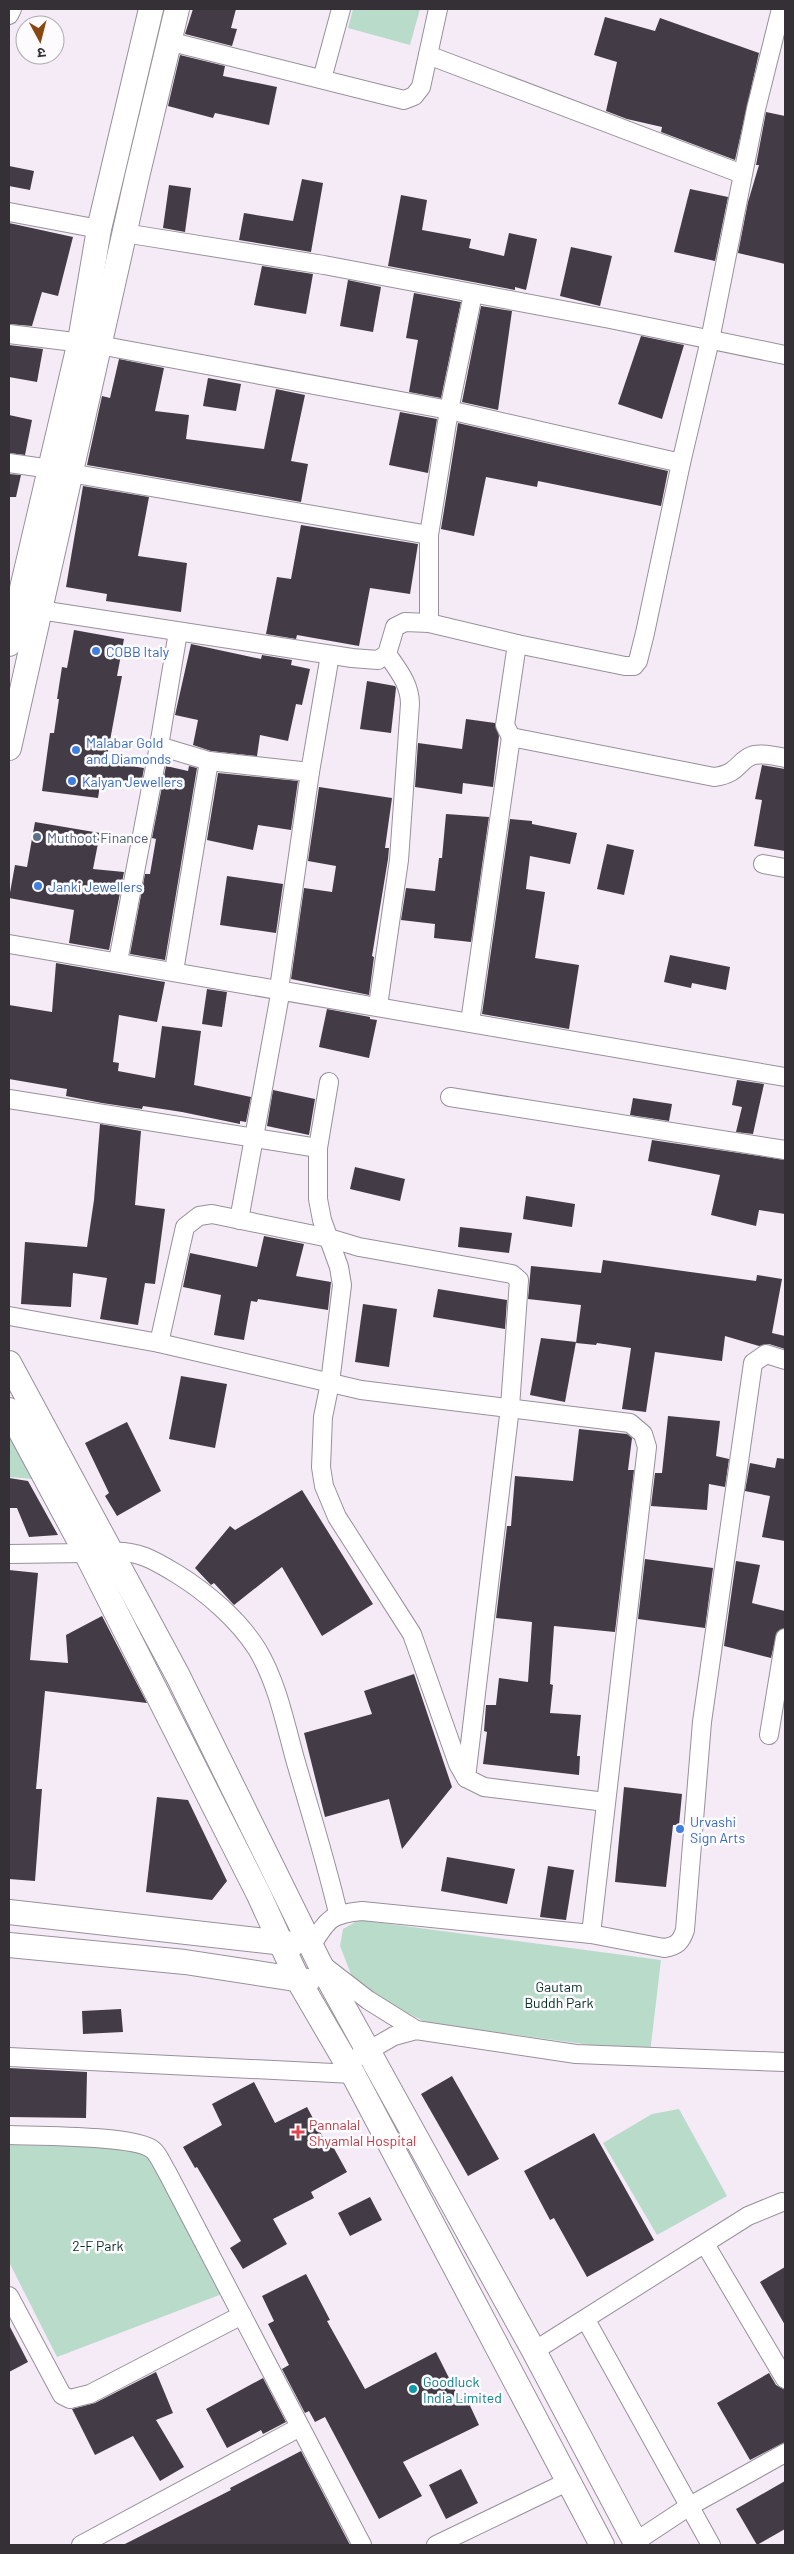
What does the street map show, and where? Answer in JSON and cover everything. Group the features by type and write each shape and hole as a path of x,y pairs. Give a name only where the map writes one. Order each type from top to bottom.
{"street":[{"path":"9,15 12,9"},
{"path":"90,343 99,229 151,9"},
{"path":"9,644 22,608 60,471 90,343 124,233 177,9"},
{"path":"322,79 341,9"},
{"path":"168,41 404,100 414,96 421,87 438,9"},
{"path":"22,608 330,655 378,660 387,654 395,627 405,622 429,623 516,644 625,666 634,666 638,661 645,633 681,463 710,340 742,174 781,9"},
{"path":"428,55 742,174"},
{"path":"9,212 99,229"},
{"path":"124,233 324,265 785,355"},
{"path":"429,623 428,535 449,410 473,294"},
{"path":"9,334 90,343 449,410 681,463"},
{"path":"9,463 428,535"},
{"path":"9,748 22,608"},
{"path":"118,961 159,746 178,632"},
{"path":"470,1022 512,737 505,725 516,644"},
{"path":"378,1006 399,860 410,704 410,692 405,681 387,654"},
{"path":"239,1220 281,989 280,982 310,772 330,655"},
{"path":"512,737 714,777 733,772 747,758 755,754 785,758"},
{"path":"159,746 209,761 310,772"},
{"path":"174,971 209,761"},
{"path":"763,864 785,868"},
{"path":"9,944 118,961 785,1076"},
{"path":"329,1082 318,1148 318,1199 339,1267 342,1285 330,1383 323,1417 321,1467 329,1502 412,1634 458,1764 466,1778 484,1786 606,1802"},
{"path":"450,1097 785,1150"},
{"path":"9,1098 318,1148"},
{"path":"158,1343 185,1227 199,1216 212,1214 329,1238 359,1247 512,1274 519,1280 510,1407 466,1778"},
{"path":"9,1316 158,1343 361,1390 630,1423 643,1434 647,1447 591,1934"},
{"path":"315,1954 325,1925 338,1913 362,1911 591,1934 664,1948 674,1946 681,1941 685,1930 702,1722 753,1362 766,1354 785,1360"},
{"path":"9,1363 178,1676 315,1954 370,2050 534,2351 636,2544 688,2507 785,2453"},
{"path":"9,1410 86,1553 259,1895 297,1978 350,2068 567,2482 602,2545"},
{"path":"110,1552 129,1551 154,1560 199,1588 237,1625 256,1648 269,1672 282,1713 322,1845 338,1913"},
{"path":"9,1554 86,1553"},
{"path":"769,1735 785,1638"},
{"path":"9,1912 279,1942 315,1954 368,2000 416,2030 576,2054 785,2062"},
{"path":"9,1945 185,1962 297,1978 334,1987"},
{"path":"9,2057 350,2068 370,2050 394,2036 416,2030"},
{"path":"9,2135 120,2141 141,2144 153,2150 167,2172 362,2545"},
{"path":"534,2351 586,2320 748,2216 782,2202"},
{"path":"705,2244 785,2379"},
{"path":"9,2296 62,2394 70,2399 90,2394 242,2315"},
{"path":"586,2320 688,2507 711,2545"},
{"path":"81,2545 300,2427"},
{"path":"436,2545 567,2482"}],"green space":[{"path":"353,9 420,9 410,45 348,28"},
{"path":"9,1426 33,1479 9,1477"},
{"name":"Gautam Buddh Park","path":"359,1920 661,1960 650,2053 428,2023 392,2006 352,1977 340,1946 343,1929"},
{"path":"679,2109 727,2196 657,2235 603,2143 652,2114"},
{"name":"2-F Park","path":"9,2145 113,2147 146,2153 185,2221 222,2294 57,2357 9,2262"}],"building":[{"path":"193,9 236,9 231,28 237,29 232,46 185,34"},
{"path":"605,17 655,31 660,18 759,53 735,160 661,132 662,127 627,119 606,111 617,62 594,55"},
{"path":"180,55 225,66 223,76 277,87 269,125 215,113 213,118 168,106"},
{"path":"766,112 785,116 785,264 738,253 748,202 759,165 756,165"},
{"path":"9,166 34,171 30,190 9,186"},
{"path":"302,179 323,183 311,252 239,240 244,213 293,221"},
{"path":"169,185 191,188 185,232 163,228"},
{"path":"690,189 728,197 715,261 674,252"},
{"path":"401,195 427,200 422,230 471,239 469,248 504,256 509,233 537,239 526,290 515,287 515,290 388,266"},
{"path":"9,223 73,237 58,296 42,292 32,326 9,324"},
{"path":"571,247 612,256 600,306 560,296"},
{"path":"262,266 313,274 306,314 254,305"},
{"path":"348,280 381,287 373,332 340,326"},
{"path":"414,293 461,302 441,398 409,392 418,340 406,338"},
{"path":"481,306 512,311 498,410 462,402"},
{"path":"641,336 684,345 662,419 618,404"},
{"path":"9,345 43,349 37,382 9,377"},
{"path":"119,359 164,368 155,411 189,415 186,439 264,449 276,389 305,395 291,461 308,464 301,502 87,465 102,396 110,398"},
{"path":"208,378 241,384 236,411 203,406"},
{"path":"400,412 437,419 428,473 389,465"},
{"path":"9,415 32,420 25,455 9,453"},
{"path":"458,423 668,471 661,506 538,481 537,487 486,477 474,536 441,529"},
{"path":"9,474 21,475 16,497 9,497"},
{"path":"83,486 149,497 138,556 187,563 181,612 106,601 107,594 66,587"},
{"path":"301,525 418,544 410,594 370,588 359,646 297,635 296,639 266,634 277,577 291,579"},
{"path":"74,630 124,639 117,676 122,676 106,762 144,768 141,785 101,779 98,798 42,791 50,733 54,733 62,667 67,668"},
{"path":"191,644 261,659 262,655 292,660 291,665 310,669 302,705 296,704 288,741 260,735 257,756 211,751 193,745 198,720 175,715"},
{"path":"367,681 395,686 396,688 391,733 360,729"},
{"path":"466,719 495,723 499,736 493,787 463,783 462,794 415,787 418,743 462,749"},
{"path":"762,765 785,769 785,851 754,846 762,800 755,799"},
{"path":"166,766 188,771 189,766 197,768 165,960 130,954 145,874 150,874 156,839 152,838"},
{"path":"218,773 298,781 291,830 258,825 253,850 207,840"},
{"path":"319,787 392,798 385,848 389,848 388,859 372,956 374,957 369,995 291,979 304,888 332,892 336,866 308,861"},
{"path":"446,814 489,817 471,942 434,938 435,924 401,920 406,888 435,891 439,858 442,858"},
{"path":"510,819 532,821 532,824 577,833 570,864 530,856 526,889 545,892 535,958 579,965 569,1029 482,1014"},
{"path":"35,822 100,833 93,869 124,872 109,950 69,943 74,910 9,898 15,865 27,867"},
{"path":"607,844 634,850 624,895 597,889"},
{"path":"227,876 283,884 276,933 220,925"},
{"path":"670,955 730,967 726,990 692,983 691,988 664,982"},
{"path":"56,963 165,982 157,1022 119,1015 113,1062 119,1063 118,1071 155,1078 162,1026 201,1031 194,1085 251,1097 246,1122 240,1121 240,1124 143,1106 142,1109 102,1103 66,1096 67,1089 9,1079 9,1005 52,1012"},
{"path":"207,989 227,992 222,1027 202,1024"},
{"path":"327,1009 377,1020 369,1058 319,1047"},
{"path":"737,1080 764,1084 753,1134 736,1132 742,1107 732,1105"},
{"path":"273,1090 315,1099 309,1135 267,1126"},
{"path":"633,1098 672,1104 669,1121 630,1115"},
{"path":"100,1124 141,1131 135,1205 165,1209 155,1284 145,1283 138,1325 100,1319 107,1278 73,1273 71,1307 21,1304 25,1242 87,1247 94,1200"},
{"path":"652,1140 785,1160 785,1214 759,1210 756,1226 711,1215 720,1175 648,1161"},
{"path":"355,1167 405,1179 400,1201 350,1189"},
{"path":"526,1196 575,1204 572,1227 523,1219"},
{"path":"460,1227 512,1233 509,1253 458,1247"},
{"path":"264,1236 304,1244 296,1276 331,1282 328,1310 258,1299 257,1302 251,1301 244,1340 214,1335 221,1295 183,1287 190,1253 257,1267"},
{"path":"603,1260 756,1281 757,1275 782,1279 772,1333 785,1336 785,1349 769,1344 759,1346 725,1336 722,1361 655,1352 646,1412 622,1409 631,1348 597,1343 596,1345 576,1343 581,1305 528,1299 531,1266 601,1273"},
{"path":"438,1289 507,1300 505,1329 433,1317"},
{"path":"363,1304 397,1309 389,1367 355,1362"},
{"path":"541,1338 576,1342 565,1402 530,1395"},
{"path":"181,1376 227,1384 215,1448 169,1439"},
{"path":"668,1416 720,1421 716,1456 729,1459 725,1487 709,1484 707,1510 651,1506 655,1473 662,1473"},
{"path":"127,1422 161,1491 117,1516 105,1496 109,1493 85,1443"},
{"path":"579,1429 627,1434 632,1438 628,1470 634,1470 615,1632 554,1626 550,1684 553,1685 550,1713 581,1715 577,1756 580,1756 579,1775 483,1764 487,1732 484,1731 486,1705 496,1705 499,1678 528,1682 532,1622 496,1618 507,1526 511,1526 515,1476 573,1481"},
{"path":"777,1458 785,1459 785,1541 762,1537 770,1496 745,1491 750,1463 775,1468"},
{"path":"9,1478 28,1481 58,1535 29,1537 17,1508 9,1508"},
{"path":"302,1490 373,1604 322,1636 282,1567 234,1605 214,1583 211,1585 195,1568 230,1526 235,1530"},
{"path":"645,1559 713,1568 705,1628 638,1619"},
{"path":"736,1561 760,1565 752,1603 785,1611 785,1628 777,1632 771,1658 724,1646"},
{"path":"9,1570 38,1573 30,1660 68,1663 66,1635 102,1616 147,1703 45,1691 36,1789 42,1789 35,1881 9,1879"},
{"path":"414,1674 452,1787 402,1849 389,1799 325,1817 304,1733 372,1714 364,1691"},
{"path":"624,1787 682,1794 679,1825 673,1825 666,1887 615,1882"},
{"path":"157,1797 188,1800 227,1881 212,1900 146,1892"},
{"path":"447,1857 515,1869 507,1904 441,1891"},
{"path":"548,1866 574,1870 566,1920 540,1917"},
{"path":"121,2009 123,2032 83,2034 82,2011"},
{"path":"9,2068 87,2072 86,2118 9,2117"},
{"path":"452,2076 499,2159 468,2176 421,2094"},
{"path":"254,2082 275,2123 307,2107 327,2145 331,2143 347,2172 311,2192 314,2198 273,2219 287,2244 243,2269 230,2248 241,2241 183,2147 222,2125 212,2104"},
{"path":"594,2133 654,2240 587,2277 554,2218 550,2220 524,2171"},
{"path":"370,2197 382,2220 350,2236 338,2213"},
{"path":"785,2267 785,2325 760,2282"},
{"path":"306,2274 330,2320 327,2321 365,2389 436,2352 460,2400 466,2397 479,2425 403,2462 422,2496 379,2519 325,2417 315,2422 309,2411 305,2413 282,2369 289,2365 268,2324 274,2321 262,2296"},
{"path":"9,2325 28,2362 9,2372"},
{"path":"156,2372 173,2413 156,2420 184,2467 160,2481 133,2436 95,2455 72,2409 95,2403"},
{"path":"769,2373 776,2385 785,2390 785,2442 750,2460 717,2403"},
{"path":"263,2378 286,2422 263,2434 261,2430 227,2448 206,2409"},
{"path":"301,2451 350,2545 123,2545 231,2490 230,2488"},
{"path":"461,2469 478,2503 446,2519 429,2485"},
{"path":"785,2481 785,2529 757,2545 736,2509"}],"place":[{"name":"COBB Italy","path":"96,651"},
{"name":"Malabar Gold and Diamonds","path":"76,750"},
{"name":"Kalyan Jewellers","path":"72,781"},
{"name":"Muthoot Finance","path":"37,837"},
{"name":"Janki Jewellers","path":"38,886"},
{"name":"Urvashi Sign Arts","path":"680,1829"},
{"name":"Pannalal Shyamlal Hospital","path":"298,2132"},
{"name":"Goodluck India Limited","path":"413,2389"}]}
